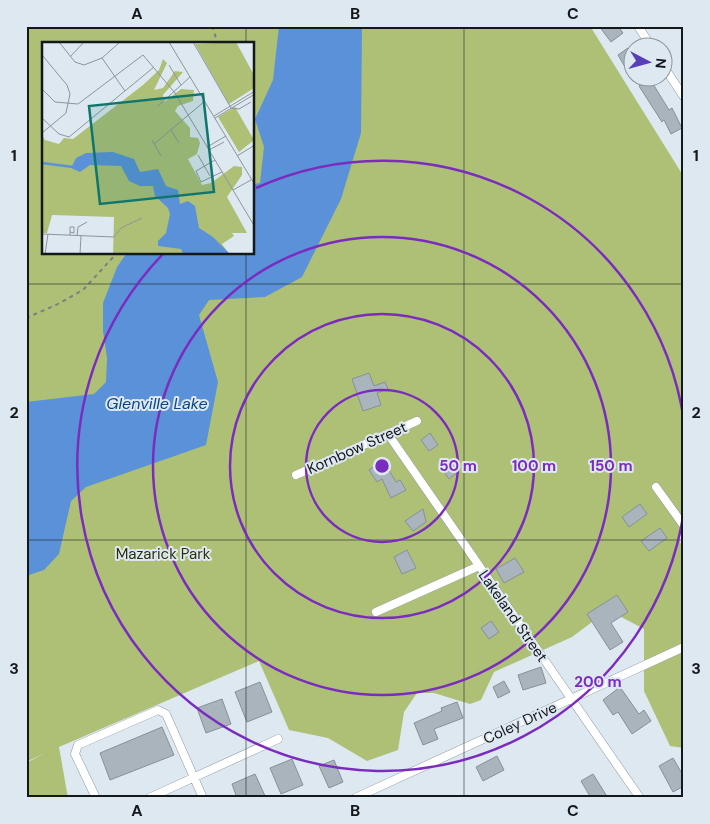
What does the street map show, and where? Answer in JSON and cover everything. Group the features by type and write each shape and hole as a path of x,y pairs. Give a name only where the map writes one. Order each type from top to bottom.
{"street":[{"path":"638,26 646,38"},
{"path":"672,79 684,97"},
{"name":"Kornbow Street","path":"296,475 417,421"},
{"name":"Lakeland Street","path":"388,434 640,798"},
{"path":"656,487 684,526"},
{"path":"376,612 479,566"},
{"name":"Coley Drive","path":"355,798 684,647"},
{"path":"96,798 75,754 78,745 158,710 166,714 203,798"},
{"path":"149,798 278,739"}],"path":[{"path":"212,26 217,42"},
{"path":"26,318 56,305 83,290 115,255"}],"green space":[{"name":"Mazarick Park","path":"26,26 590,26 622,77 622,88 629,88 684,177 684,534 678,534 684,555 684,748 670,746 644,691 644,629 608,610 572,637 494,672 481,700 470,704 434,693 417,693 404,712 398,750 367,761 328,738 289,730 259,661 59,747 68,798 26,798 26,763 45,753 26,762"}],"water":[{"name":"Glenville Lake","path":"279,26 362,26 361,133 341,199 302,277 265,297 209,300 199,315 218,382 206,445 86,487 71,501 59,554 44,570 26,576 26,402 94,394 106,382 107,358 103,331 103,303 117,267 125,255 255,255 255,184 260,183 264,147 255,119 273,80"}],"building":[{"path":"599,26 618,26 623,33 611,42"},
{"path":"622,52 622,62 618,55"},
{"path":"640,88 656,88 669,110 672,108 682,128 671,134 664,120 662,122"},
{"path":"369,373 374,386 385,382 388,389 377,393 381,405 363,411 352,379"},
{"path":"430,433 438,445 429,451 421,440"},
{"path":"383,460 396,482 400,480 406,490 391,498 382,479 377,482 369,470"},
{"path":"450,461 458,472 449,479 441,467"},
{"path":"640,504 647,514 629,527 622,517"},
{"path":"423,509 426,522 413,531 405,521"},
{"path":"660,528 667,538 649,551 641,541"},
{"path":"407,550 416,568 402,574 394,557"},
{"path":"515,558 524,572 504,583 496,569"},
{"path":"617,595 628,612 611,623 623,642 610,650 587,614"},
{"path":"491,621 499,632 489,639 481,628"},
{"path":"541,667 546,683 523,690 518,675"},
{"path":"504,681 510,692 498,698 493,687"},
{"path":"260,682 272,712 247,722 235,692"},
{"path":"620,687 639,714 644,710 651,721 632,734 618,712 613,715 603,700"},
{"path":"222,699 231,724 206,733 197,708"},
{"path":"457,702 463,718 434,729 438,739 423,745 414,723 442,711 441,708"},
{"path":"162,727 174,755 110,780 100,753"},
{"path":"497,756 504,770 483,781 476,767"},
{"path":"673,758 684,777 684,786 673,792 659,766"},
{"path":"292,759 303,785 281,794 270,768"},
{"path":"334,760 343,782 329,788 319,766"},
{"path":"255,774 266,798 237,798 232,784"},
{"path":"593,774 608,798 591,798 581,781"}]}
